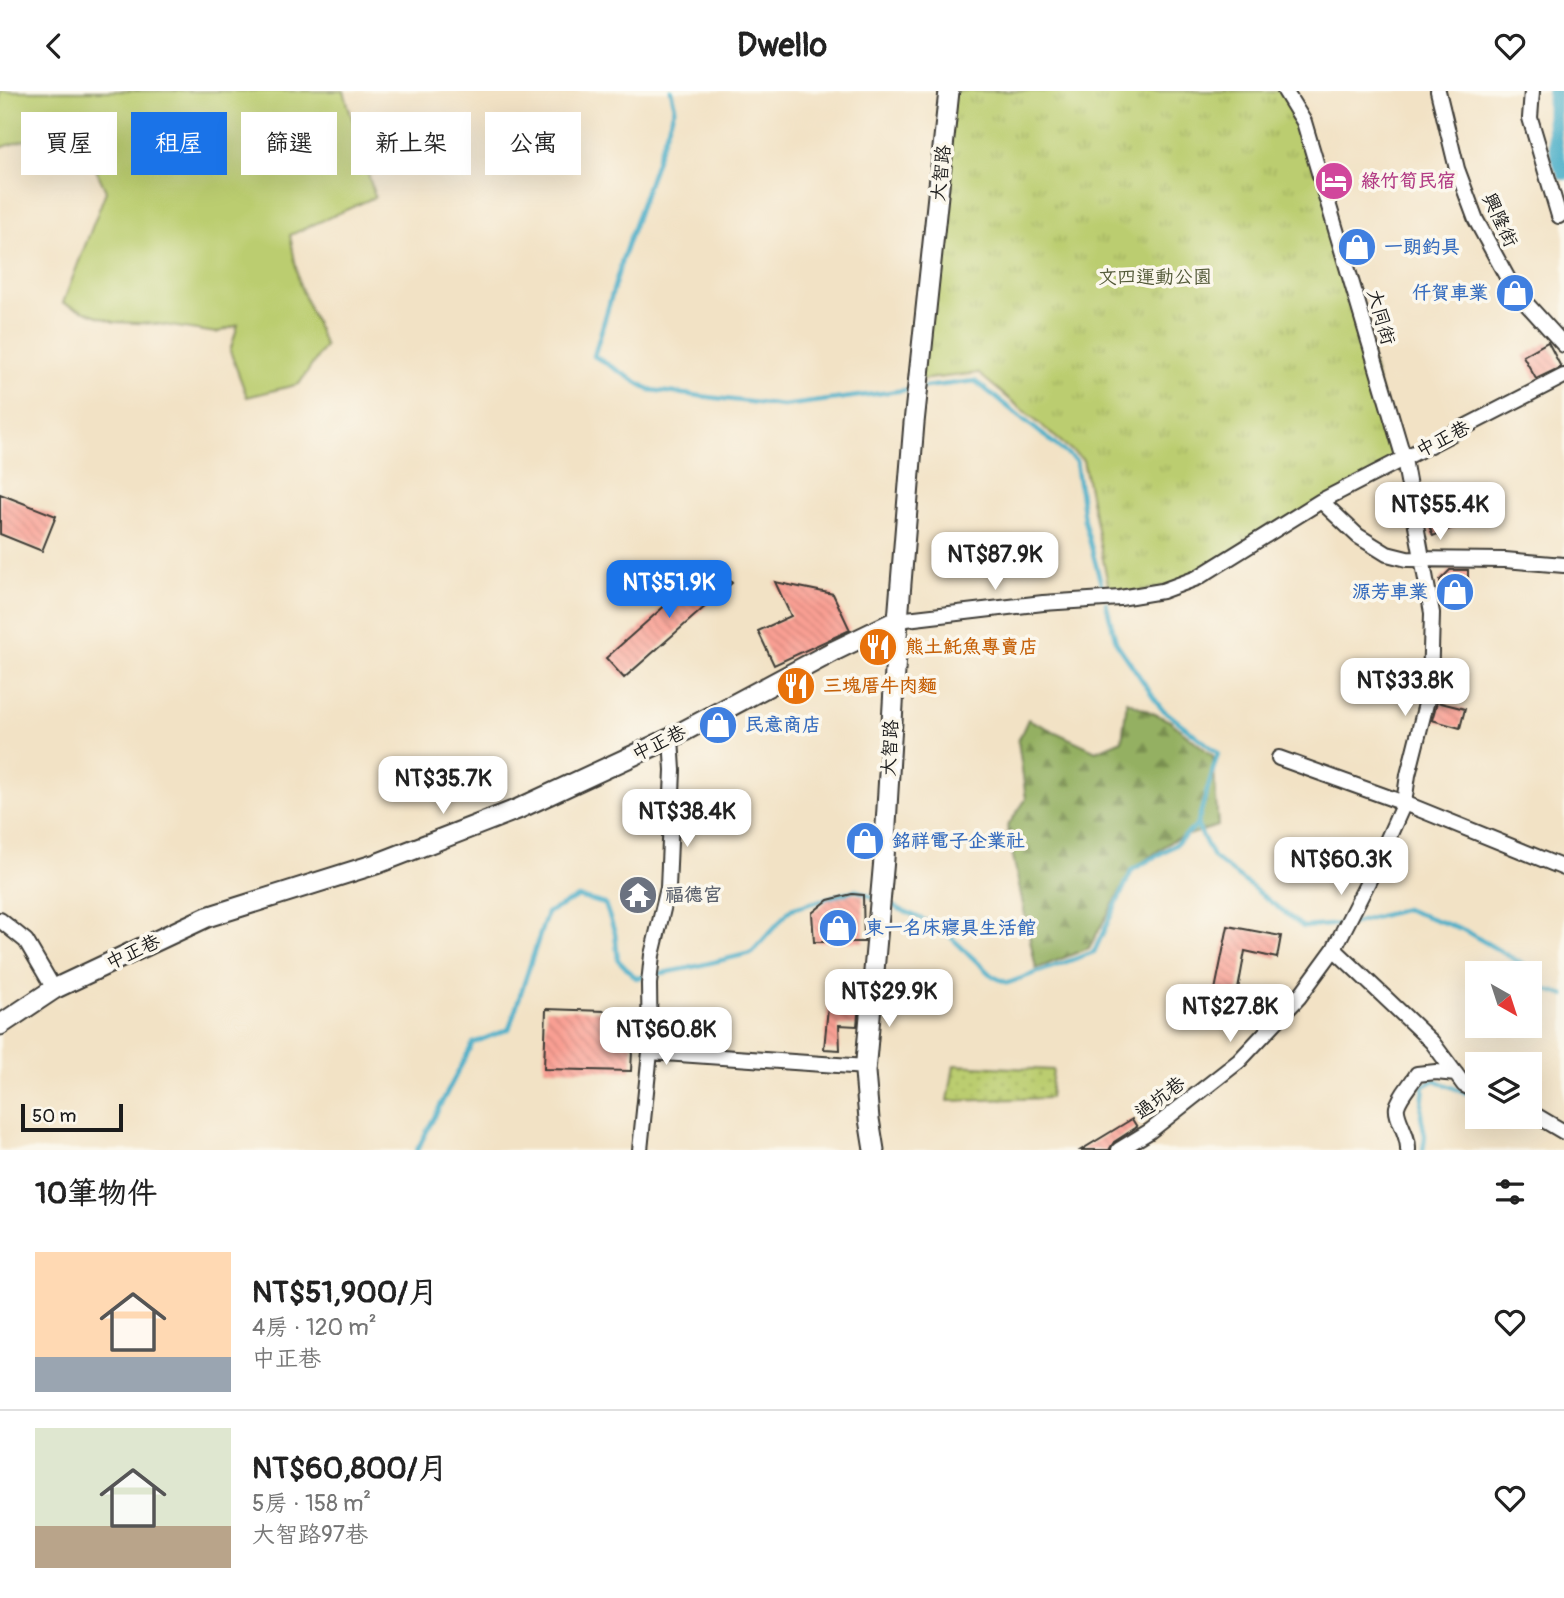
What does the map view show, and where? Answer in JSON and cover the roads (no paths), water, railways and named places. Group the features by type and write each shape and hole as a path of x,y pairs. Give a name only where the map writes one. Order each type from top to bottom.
{"street":[{"name":"大智路","path":"874,1150 866,1067 881,899 898,620 918,389 949,91"},
{"name":"大同街","path":"1285,91 1304,122 1404,459 1423,560"},
{"name":"興隆街","path":"1438,91 1457,169 1476,219 1514,291 1564,345"},
{"path":"1532,91 1530,118 1559,216"},
{"name":"中正巷","path":"0,1025 54,989 207,917 376,864 518,809 671,738 898,620 1043,603 1111,599 1162,591 1197,578 1321,501 1564,376"},
{"path":"1321,501 1358,536 1387,554 1423,560 1505,560 1564,565"},
{"path":"1404,803 1408,775 1430,688 1432,613 1423,560"},
{"path":"640,1150 650,1052 649,984 652,955 668,888 673,770 671,738"},
{"path":"1279,758 1404,803 1564,868"},
{"name":"過坑巷","path":"1119,1150 1150,1131 1239,1061 1299,997 1338,943 1373,874 1404,803"},
{"path":"0,920 26,941 54,989"},
{"path":"1338,943 1432,1042 1465,1085"},
{"path":"650,1052 866,1067"},
{"path":"1408,1150 1407,1135 1398,1117 1397,1107 1417,1074 1457,1074"},
{"path":"1542,1119 1564,1132"}],"waterway":[{"path":"671,91 675,107 622,260 594,356 650,390 783,406 913,389"},
{"path":"1554,91 1555,143 1564,173"},
{"path":"925,387 975,381 1076,461 1084,520 1104,595"},
{"path":"1106,603 1116,642 1161,708 1218,753 1197,825 1213,857 1303,927 1343,924"},
{"path":"886,903 940,927 992,976 1008,983 1094,952 1132,870 1175,845 1197,825"},
{"path":"417,1150 473,1043 509,1029 547,913 578,897 605,904 615,933 618,960 636,978 751,953 791,909 856,890 875,898"},
{"path":"1351,924 1405,909 1464,930 1524,965 1544,989 1564,995"},
{"path":"1423,1150 1425,1136 1421,1115 1424,1086 1435,1080 1465,1093"}],"place":[{"name":"綠竹筍民宿","path":"1334,181"},
{"name":"一朗釣具","path":"1357,247"},
{"name":"仟賀車業","path":"1515,293"},
{"name":"源芳車業","path":"1455,592"},
{"name":"熊土魠魚專賣店","path":"878,647"},
{"name":"三塊厝牛肉麵","path":"796,686"},
{"name":"民意商店","path":"718,725"},
{"name":"銘祥電子企業社","path":"865,841"},
{"name":"福德宮","path":"638,895"},
{"name":"東一名床寢具生活館","path":"838,928"}],"park label":[{"name":"文四運動公園","path":"1155,277"}]}
